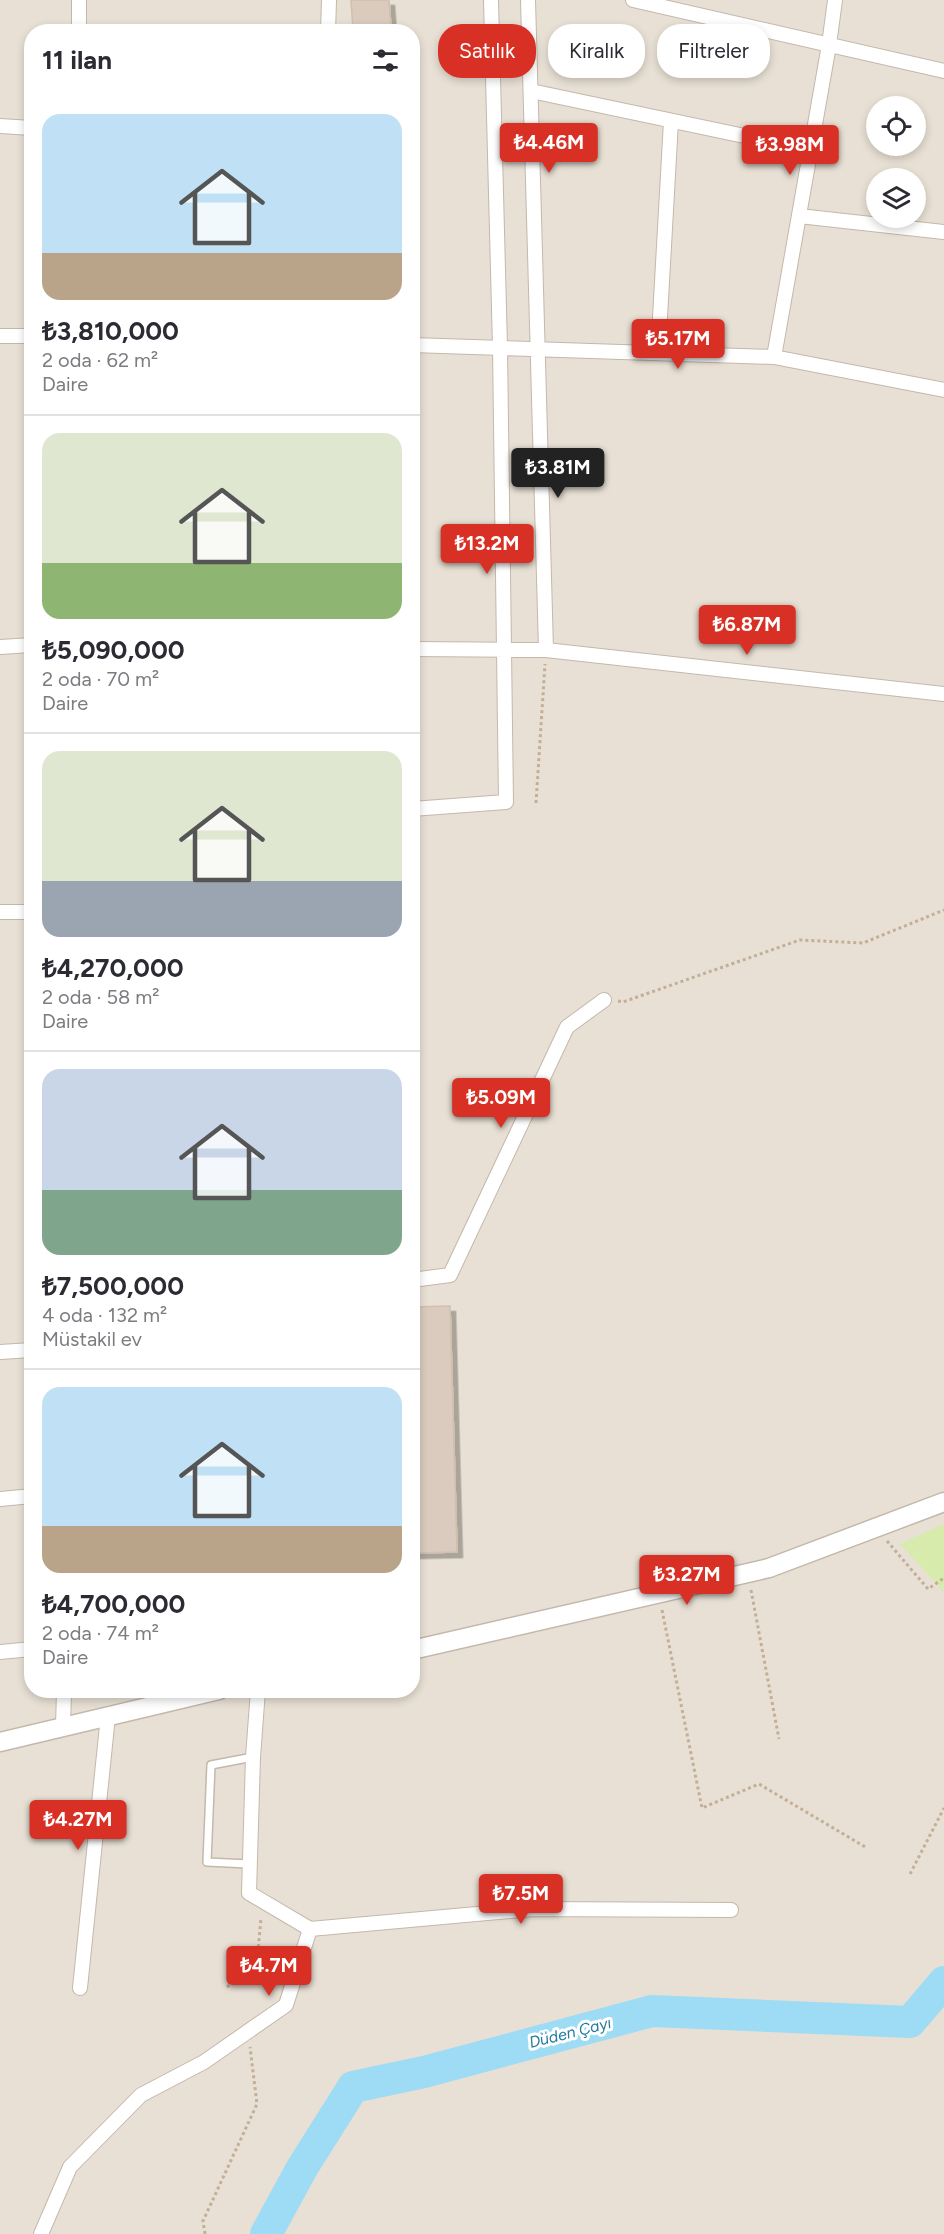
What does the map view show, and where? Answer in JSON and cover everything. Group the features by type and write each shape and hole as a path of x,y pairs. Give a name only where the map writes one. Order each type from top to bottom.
{"street":[{"path":"79,0 79,24"},
{"path":"328,24 329,0"},
{"path":"420,808 506,802 500,347 491,0"},
{"path":"528,0 546,650"},
{"path":"633,0 667,4 944,71"},
{"path":"774,357 835,0"},
{"path":"531,91 811,150"},
{"path":"658,353 671,121"},
{"path":"0,126 24,128"},
{"path":"799,216 944,232"},
{"path":"0,336 24,336"},
{"path":"420,345 774,357 944,390"},
{"path":"0,647 24,646"},
{"path":"420,649 546,650 944,694"},
{"path":"0,912 24,912"},
{"path":"420,1279 450,1275 567,1027 604,999"},
{"path":"0,1352 24,1350"},
{"path":"0,1499 24,1497"},
{"path":"420,1648 769,1568 944,1502"},
{"path":"0,1652 24,1650"},
{"path":"63,1727 64,1698"},
{"path":"0,1742 185,1698"},
{"path":"257,1698 253,1757 249,1893 310,1929 533,1909 731,1910"},
{"path":"80,1988 108,1716"},
{"path":"41,2234 70,2167 141,2095 204,2062 286,2005 310,1929"}],"lane":[{"path":"249,1864 207,1862 211,1765 253,1757"}],"path":[{"path":"536,803 546,650"},
{"path":"604,999 623,1002 800,940 863,943 944,910"},
{"path":"877,1528 927,1589 944,1578"},
{"path":"748,1573 779,1739"},
{"path":"658,1594 702,1808 759,1784 867,1848"},
{"path":"910,1874 944,1808"},
{"path":"227,1987 257,1962 262,1901"},
{"path":"205,2234 203,2221 257,2104 248,2031"}],"shaded area":[{"path":"0,0 944,0 944,2234 0,2234"}],"green space":[{"path":"944,1524 944,1592 900,1544"}],"building":[{"path":"351,0 389,0 391,24 353,24"},
{"path":"450,1306 457,1552 420,1553 420,1307"}],"waterway":[{"name":"Düden Çayı","path":"266,2234 302,2168 353,2087 424,2072 652,2011 910,2022 944,1982"}]}
